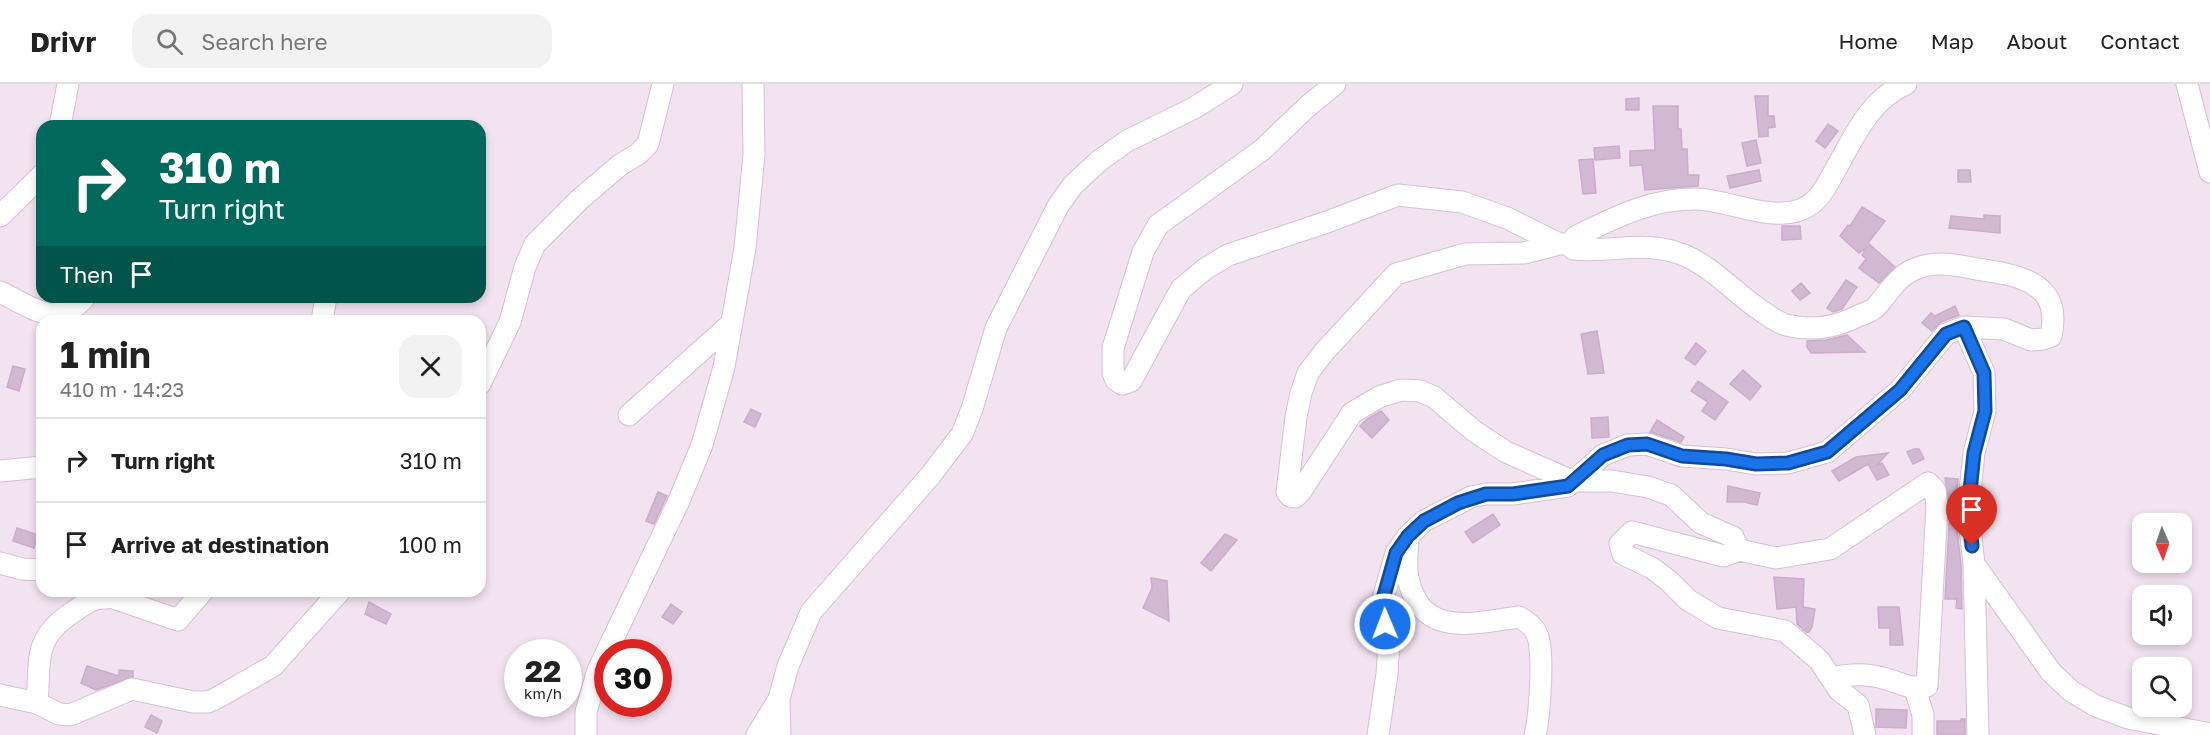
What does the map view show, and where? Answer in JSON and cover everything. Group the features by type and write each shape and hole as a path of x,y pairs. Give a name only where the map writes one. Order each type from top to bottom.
{"street":[{"path":"61,120 68,84"},
{"path":"486,371 510,321 525,267 535,244 580,199 648,144 663,84"},
{"path":"586,735 586,712 602,659 660,543 702,445 724,367 746,248 754,154 753,84"},
{"path":"757,735 779,699 788,666 811,612 930,476 962,434 972,409 996,328 1058,206 1072,185 1099,161 1128,141 1194,108 1232,84"},
{"path":"1335,84 1262,150 1158,225 1143,252 1113,348 1113,373 1116,380 1122,384 1131,381 1181,289 1205,269 1228,255 1327,222 1398,195 1462,202 1506,218 1573,249 1592,251 1643,247 1680,254 1702,264 1737,294 1783,324 1820,329 1842,324 1875,308 1885,294 1914,269 1935,264 1952,264 2020,276 2035,284 2046,295 2054,318 2051,336 2043,339 2031,340 2004,329 1964,327 1946,334 1900,390 1827,452 1788,463 1756,464 1682,456 1647,444 1628,445 1603,455 1568,486 1471,497 1424,521 1408,536 1396,553 1381,606 1389,642 1388,674 1378,735"},
{"path":"1739,550 1733,537 1701,523 1671,495 1648,487 1612,481 1572,482 1506,452 1474,431 1434,397 1420,391 1401,390 1378,397 1352,413 1301,491 1296,496 1290,496 1287,492 1300,393 1308,373 1324,352 1396,274 1465,254 1524,252 1565,244 1639,207 1671,200 1696,199 1773,213 1799,210 1818,200 1876,103 1897,87 1906,84"},
{"path":"2187,84 2210,172"},
{"path":"0,216 36,181"},
{"path":"0,292 48,315"},
{"path":"62,315 79,303"},
{"path":"629,415 732,323"},
{"path":"1964,327 1984,373 1985,411 1974,453 1968,510 1974,564 1978,735"},
{"path":"0,471 36,468"},
{"path":"1831,678 1851,674 1885,678 1915,689 1927,686 1937,506 1935,490 1928,483 1830,549 1776,558 1739,550 1724,556 1632,532 1620,543 1623,554 1652,568 1688,600 1718,618 1785,632 1819,660 1831,678 1839,690 1858,705 1865,735"},
{"path":"1408,536 1407,576 1414,599 1423,611 1437,619 1460,625 1519,616 1532,625 1539,640 1540,661 1535,735"},
{"path":"0,564 36,570"},
{"path":"1974,564 2051,672 2072,692 2096,706 2128,718 2210,734"},
{"path":"37,703 39,659 45,638 54,626 76,609 94,599 106,597"},
{"path":"118,597 178,620 198,597"},
{"path":"0,695 37,703 58,714 70,715 132,689 193,702 208,702 273,666 335,597"},
{"path":"1915,689 1923,715 1923,735"},
{"path":"779,699 780,735"}],"building":[{"path":"1755,96 1768,96 1768,116 1774,116 1775,127 1768,128 1768,136 1759,137"},
{"path":"1639,98 1639,110 1626,110 1626,99"},
{"path":"1653,106 1678,106 1678,129 1681,129 1682,149 1687,149 1688,175 1699,175 1698,186 1645,190 1642,165 1630,166 1630,151 1655,150"},
{"path":"1828,124 1838,131 1825,148 1816,141"},
{"path":"1756,140 1761,163 1747,166 1742,143"},
{"path":"1619,146 1620,158 1595,160 1594,148"},
{"path":"1593,159 1596,193 1583,194 1579,160"},
{"path":"1759,170 1761,181 1730,188 1727,176"},
{"path":"1958,170 1970,170 1971,182 1958,182"},
{"path":"1862,207 1885,221 1868,243 1895,267 1879,283 1859,268 1866,259 1862,255 1867,247 1859,253 1840,236 1848,225 1850,226"},
{"path":"1984,215 2000,216 2000,233 1949,228 1951,216 1984,219"},
{"path":"1782,226 1800,226 1801,239 1782,240"},
{"path":"1846,280 1857,287 1842,309 1833,312 1827,308"},
{"path":"1801,283 1810,293 1800,300 1792,291"},
{"path":"1955,306 1959,315 1941,322 1932,331 1922,323 1931,313 1935,316"},
{"path":"1597,331 1604,373 1588,374 1581,334"},
{"path":"1847,335 1865,352 1811,353 1807,347 1807,341 1826,340"},
{"path":"1696,343 1706,351 1695,365 1685,358"},
{"path":"13,366 25,369 19,391 7,387"},
{"path":"1743,370 1761,386 1750,400 1730,384"},
{"path":"1698,381 1728,402 1715,420 1702,411 1708,402 1691,391"},
{"path":"751,409 761,414 755,427 744,422"},
{"path":"1381,411 1389,420 1372,438 1360,426"},
{"path":"1608,417 1609,437 1592,438 1591,418"},
{"path":"1657,420 1684,437 1681,442 1650,432"},
{"path":"1919,449 1924,459 1913,464 1907,452"},
{"path":"1888,453 1876,466 1882,463 1889,475 1877,480 1868,464 1839,481 1832,471 1856,457"},
{"path":"1945,478 1958,479 1955,511 1961,565 1962,609 1956,608 1957,599 1945,599 1950,507"},
{"path":"1728,486 1760,493 1757,505 1727,502"},
{"path":"658,492 667,496 654,524 646,521"},
{"path":"1493,514 1500,525 1473,543 1465,532"},
{"path":"17,528 36,534 34,548 13,541"},
{"path":"1225,534 1237,540 1211,571 1201,563"},
{"path":"1774,577 1804,579 1803,607 1815,609 1809,632 1797,624 1796,607 1777,609"},
{"path":"1151,578 1167,581 1169,621 1143,608 1152,588"},
{"path":"369,602 391,614 386,624 365,614"},
{"path":"671,604 682,612 673,624 662,617"},
{"path":"1878,607 1899,607 1903,645 1890,645 1890,628 1879,628"},
{"path":"87,666 119,676 119,670 133,671 133,677 96,690 81,683"},
{"path":"1876,709 1907,710 1906,728 1876,727"},
{"path":"151,715 162,721 157,733 145,727"},
{"path":"1965,719 1965,735 1937,735 1937,721 1961,721"}],"route":[{"path":"1385,624 1381,606 1396,553 1408,536 1424,521 1458,503 1486,494 1513,494 1568,486 1603,455 1628,445 1647,444 1682,456 1756,464 1788,463 1827,452 1900,390 1946,334 1964,327 1984,373 1985,411 1974,453 1968,510 1972,546"}]}
